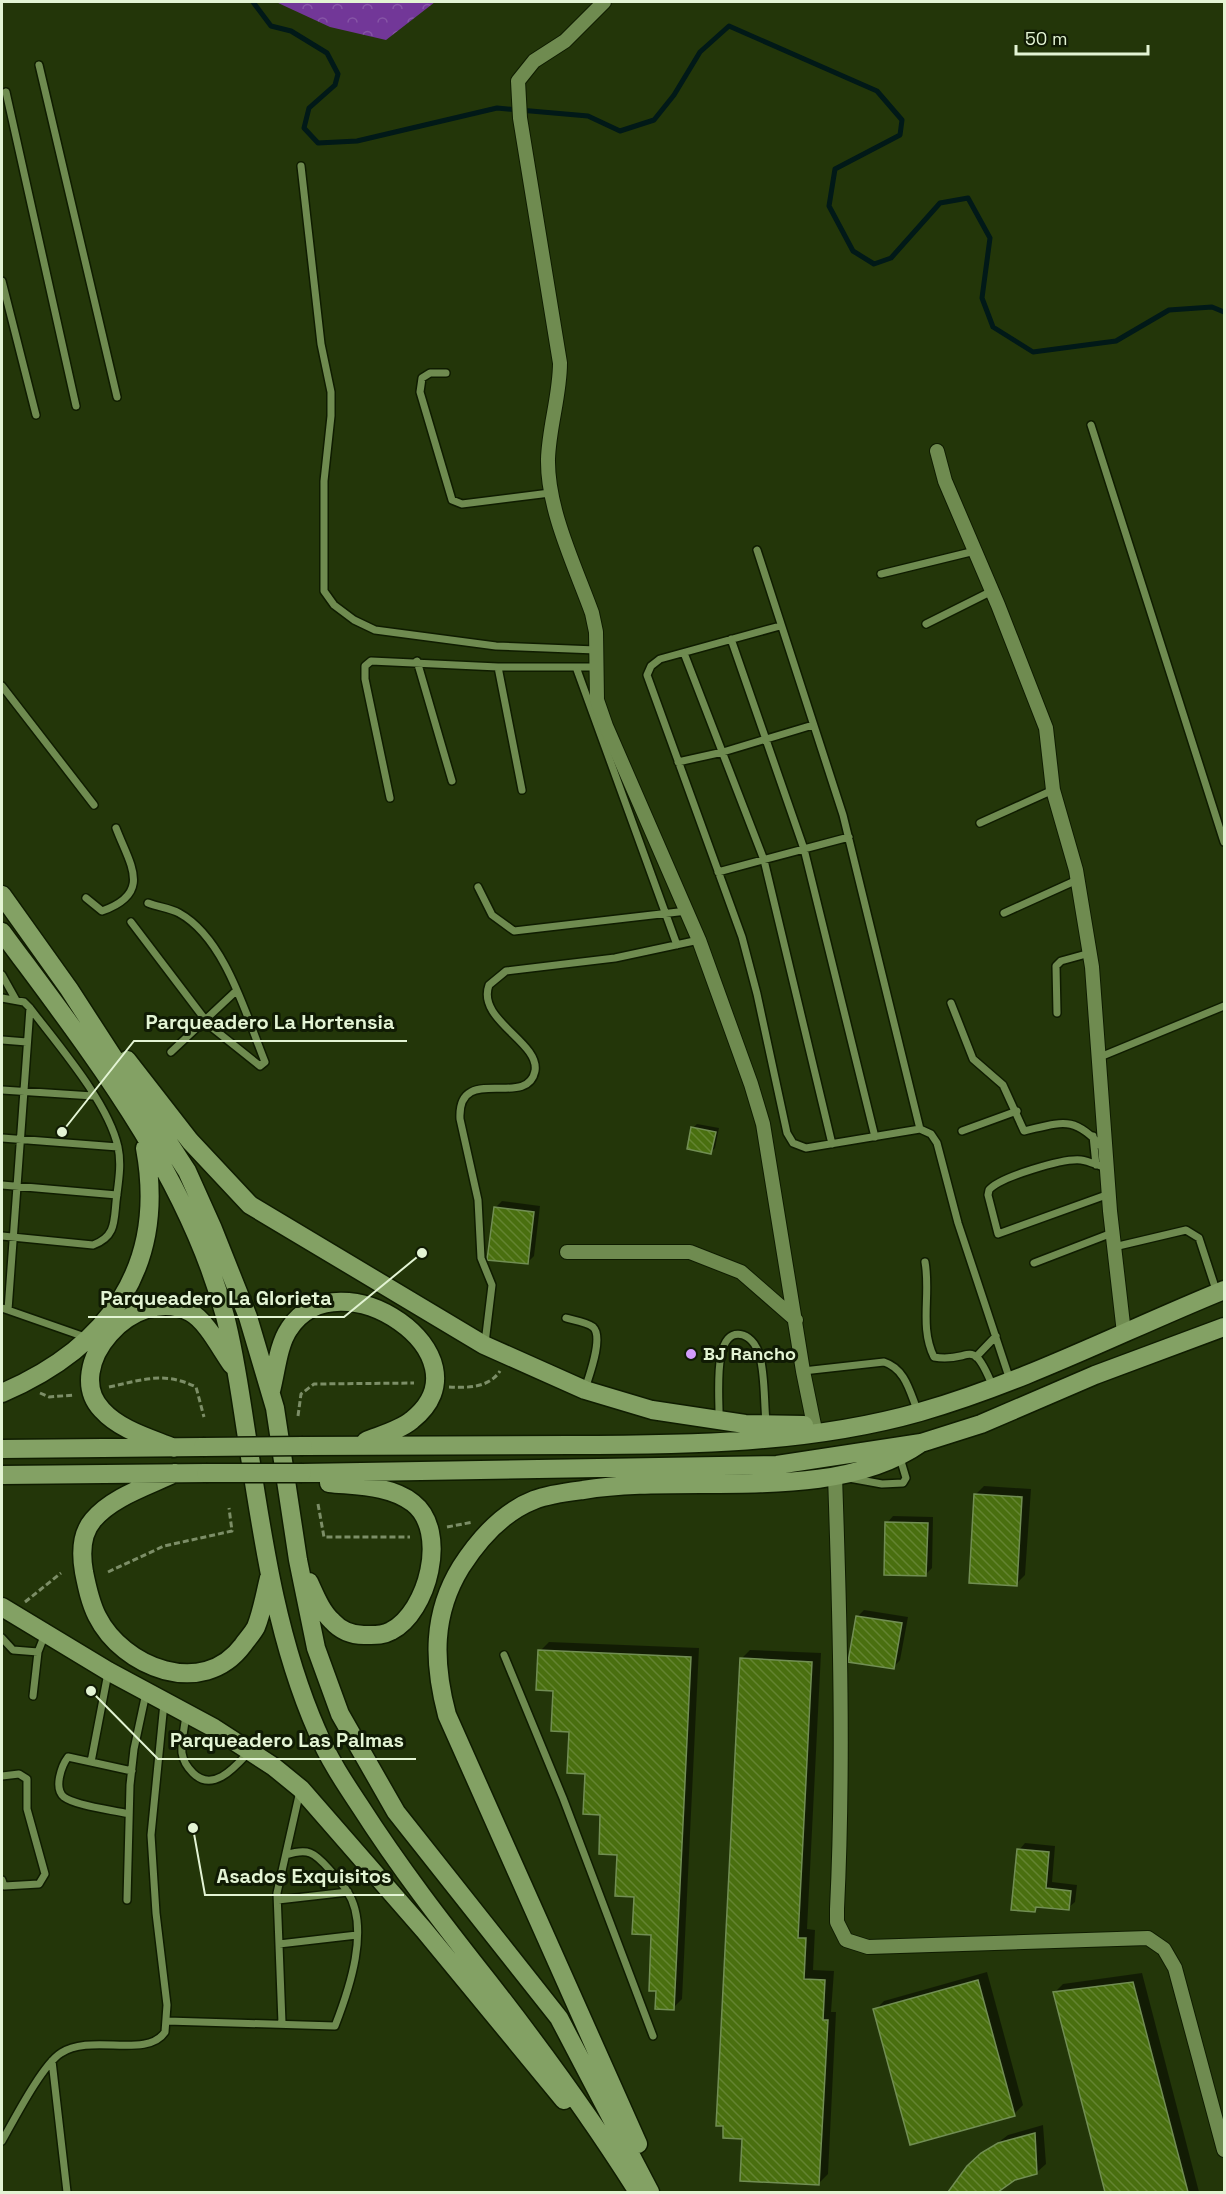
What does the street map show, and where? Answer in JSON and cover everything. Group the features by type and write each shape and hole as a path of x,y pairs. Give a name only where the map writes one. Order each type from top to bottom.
{"main road":[{"path":"2,895 69,989 187,1171 248,1317 270,1392 298,1560 316,1648 340,1714 396,1812 559,2018 650,2193"},
{"path":"2,932 103,1067 181,1204 208,1269 225,1315 237,1372 270,1574 281,1624 317,1732 336,1769 398,1865 556,2070 635,2189"},
{"path":"69,989 190,1141 250,1205 484,1345 585,1390 652,1410 719,1421 766,1425 814,1425 835,1430"},
{"path":"2,1393 48,1369 87,1338 113,1312 125,1296 145,1248 149,1223 151,1185 141,1132"},
{"path":"2,1449 647,1445 782,1438 835,1430 918,1412 1002,1383 1220,1292"},
{"path":"270,1392 289,1329 303,1314 318,1304 338,1300 384,1312 410,1330 426,1347 433,1358 436,1379 428,1403 412,1421 355,1446"},
{"path":"174,1448 127,1428 101,1409 94,1397 90,1379 93,1365 108,1334 122,1320 140,1311 155,1306 176,1306 192,1313 237,1372"},
{"path":"2,1475 302,1473 777,1465 921,1443 981,1424 1095,1376 1224,1327"},
{"path":"659,2193 591,2034 456,1739 444,1707 437,1667 441,1607 466,1559 482,1537 496,1524 534,1499 599,1487 668,1482 746,1485 835,1476 900,1458 921,1443"},
{"path":"175,1473 105,1508 91,1522 82,1542 82,1564 88,1593 97,1618 117,1640 134,1656 159,1670 181,1675 201,1673 221,1665 236,1654 256,1628 270,1574"},
{"path":"298,1560 330,1619 341,1630 354,1635 380,1635 393,1630 419,1601 426,1588 432,1561 431,1540 425,1517 415,1504 392,1492 323,1482 302,1473"},
{"path":"7,1610 108,1671 186,1712 250,1751 301,1789 424,1930 635,2189"}],"street":[{"path":"604,2 565,41 534,61 518,81 520,118 560,363 560,390 548,458 550,493 592,613 596,650 597,700 730,1018 763,1124 803,1371 814,1425"},
{"path":"937,451 945,481 992,591 1046,728 1053,790 1068,836 1090,953 1107,1153 1102,1167 1109,1194 1124,1333"},
{"path":"567,1252 690,1252 741,1272 796,1320"},
{"path":"835,1476 841,1714 841,1825 837,1922 846,1940 868,1947 1148,1938 1164,1949 1175,1968 1224,2150"}],"lane":[{"path":"39,65 117,397"},
{"path":"6,92 76,406"},
{"path":"301,166 321,344 331,392 331,416 324,482 324,591 334,605 354,620 375,630 496,646 596,650"},
{"path":"2,281 36,415"},
{"path":"446,373 430,373 422,378 420,392 452,500 462,504 550,493"},
{"path":"1091,425 1224,842"},
{"path":"757,550 849,837 920,1129"},
{"path":"881,574 975,551"},
{"path":"926,624 992,591"},
{"path":"780,626 660,659 651,666 647,675 739,927 754,982 787,1134 793,1143 806,1148 920,1129 931,1134 937,1143 958,1223 996,1336 1002,1383"},
{"path":"731,639 804,849 875,1137"},
{"path":"684,653 764,860 832,1144"},
{"path":"390,798 365,679 365,666 371,661 417,661 498,667 596,667"},
{"path":"417,661 452,781"},
{"path":"498,667 522,790"},
{"path":"576,667 677,945"},
{"path":"2,686 94,805"},
{"path":"678,762 723,753 813,725"},
{"path":"980,823 1053,790"},
{"path":"86,898 102,910 117,904 133,890 135,879 116,828"},
{"path":"718,872 849,837"},
{"path":"1004,914 1077,880"},
{"path":"478,887 492,915 514,931 687,911"},
{"path":"131,922 206,1021 260,1066 263,1065 265,1062 224,962 189,920 177,912 148,903"},
{"path":"484,1345 492,1285 481,1258 478,1200 460,1112 464,1099 470,1093 483,1087 517,1089 524,1086 534,1074 535,1068 532,1057 493,1010 487,997 489,985 506,971 615,958 699,940"},
{"path":"1057,1013 1056,966 1061,961 1090,953"},
{"path":"2,975 16,1000"},
{"path":"171,1052 236,991"},
{"path":"2,998 16,1000 30,1008 109,1121 118,1147 114,1231 104,1241 93,1245 2,1236"},
{"path":"951,1003 973,1059 1003,1084 1024,1131 1065,1122 1076,1124 1093,1136 1107,1153"},
{"path":"1100,1057 1224,1006"},
{"path":"30,1008 13,1238 5,1309 87,1338"},
{"path":"2,1040 27,1042"},
{"path":"2,1090 93,1096"},
{"path":"962,1131 1017,1111"},
{"path":"1093,1136 1102,1167 1072,1160 993,1185 988,1195 998,1234 1109,1194"},
{"path":"2,1138 118,1147"},
{"path":"2,1185 117,1195"},
{"path":"1034,1263 1113,1240 1186,1230 1195,1233 1199,1238 1220,1292"},
{"path":"924,1262 928,1282 924,1323 928,1345 934,1357 943,1359 968,1353 982,1360 1002,1383"},
{"path":"566,1318 592,1326 596,1331 598,1340 585,1390"},
{"path":"719,1421 720,1352 726,1339 732,1335 744,1335 754,1343 760,1356 766,1425"},
{"path":"976,1357 996,1336"},
{"path":"803,1371 884,1362 894,1365 903,1375 918,1412"},
{"path":"835,1476 882,1485 899,1484 906,1478 900,1458"},
{"path":"33,1696 38,1652 45,1634"},
{"path":"2,1638 13,1650 38,1652"},
{"path":"504,1655 563,1798 653,2036"},
{"path":"91,1762 108,1671"},
{"path":"127,1900 132,1771 146,1691"},
{"path":"2,2141 58,2054 77,2045 155,2043 165,2032 167,2021 151,1835 165,1701"},
{"path":"186,1712 182,1754 195,1775 204,1780 217,1779 229,1773 250,1751"},
{"path":"129,1814 64,1797 60,1792 60,1771 68,1756 132,1771"},
{"path":"2,1776 19,1774 27,1779 27,1809 45,1874 39,1884 4,1886 2,1880"},
{"path":"282,2023 278,1900 301,1789"},
{"path":"167,2021 335,2026 352,1975 357,1935 355,1912 348,1892 312,1853 303,1850 286,1855"},
{"path":"278,1900 348,1892"},
{"path":"279,1944 357,1935"},
{"path":"52,2061 67,2193"}],"path":[{"path":"447,1386 470,1388 490,1381 498,1375 508,1356"},
{"path":"108,1388 150,1378 177,1378 196,1387 204,1417"},
{"path":"23,1383 49,1397 75,1395"},
{"path":"298,1416 301,1394 314,1384 414,1383"},
{"path":"318,1504 324,1537 410,1537"},
{"path":"108,1572 164,1546 232,1531 229,1508"},
{"path":"439,1529 469,1522 496,1524"},
{"path":"7,1610 62,1573"}],"green space":[{"path":"276,2 435,2 386,40 330,27"}],"building":[{"path":"691,1127 716,1132 711,1154 687,1149"},
{"path":"494,1207 534,1212 528,1264 487,1260"},
{"path":"974,1494 1022,1497 1017,1586 969,1583"},
{"path":"885,1522 928,1523 926,1576 884,1575"},
{"path":"856,1616 902,1623 894,1669 848,1662"},
{"path":"538,1650 691,1657 674,2010 655,2009 656,1991 649,1991 651,1935 632,1934 634,1897 615,1896 617,1855 599,1854 600,1815 583,1814 585,1774 567,1773 569,1732 551,1731 553,1691 536,1690"},
{"path":"740,1658 812,1662 798,1938 806,1938 804,1979 825,1980 823,2020 828,2020 819,2185 740,2181 742,2139 723,2138 723,2126 716,2126"},
{"path":"1017,1849 1049,1852 1046,1888 1071,1891 1069,1910 1036,1907 1035,1912 1011,1910"},
{"path":"978,1980 1015,2116 910,2145 873,2009"},
{"path":"1133,1982 1188,2192 1105,2192 1053,1992"},
{"path":"1035,2133 1037,2174 1015,2180 998,2192 948,2192 967,2166 981,2153 998,2143"}],"waterway":[{"path":"253,2 271,26 291,31 327,53 338,74 335,85 309,108 304,128 318,143 357,141 497,108 588,116 620,131 654,120 674,95 700,52 729,26 877,91 902,120 900,135 835,169 829,206 853,251 874,264 891,258 940,203 968,198 990,238 982,298 993,327 1033,352 1116,341 1169,310 1212,307 1224,312"}],"place":[{"name":"Parqueadero La Hortensia","path":"62,1132"},
{"name":"Parqueadero La Glorieta","path":"422,1253"},
{"name":"BJ Rancho","path":"691,1354"},
{"name":"Parqueadero Las Palmas","path":"91,1691"},
{"name":"Asados Exquisitos","path":"193,1828"}]}
